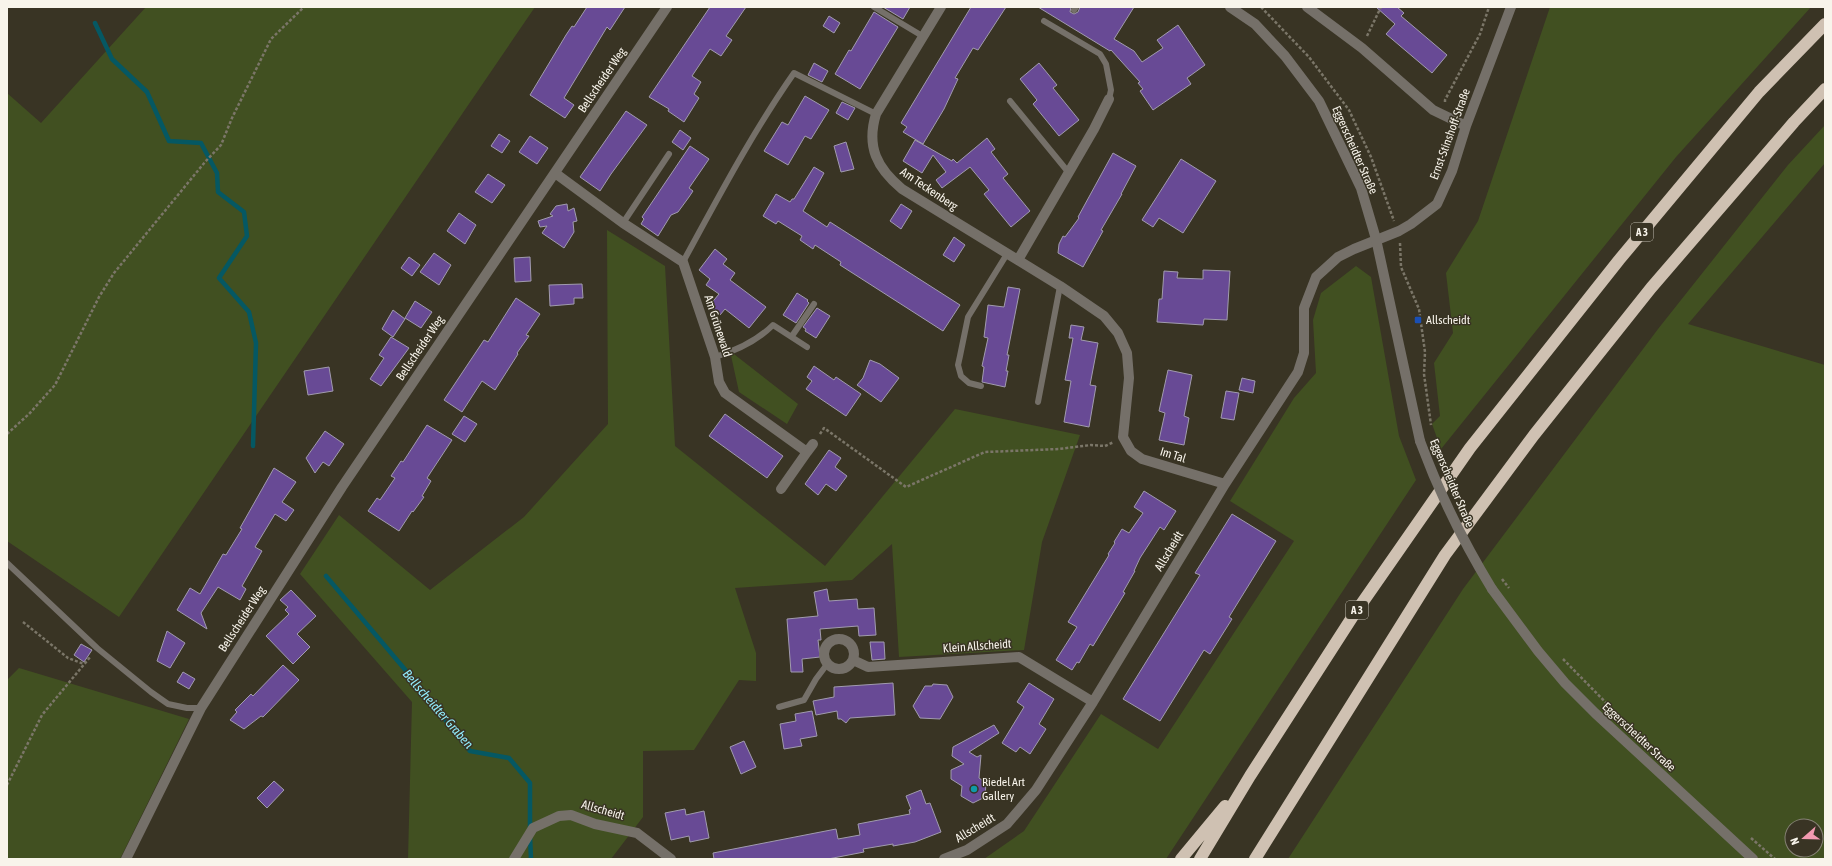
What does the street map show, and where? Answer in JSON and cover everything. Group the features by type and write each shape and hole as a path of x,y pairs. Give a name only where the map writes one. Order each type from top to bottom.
{"highway":[{"name":"A 3","path":"1200,859 1250,776 1353,616 1470,448 1619,260 1759,92 1825,24"},
{"path":"1255,859 1445,555 1496,486 1534,435 1651,288 1794,122 1825,89"},
{"path":"1181,859 1250,776"}],"street":[{"name":"Bellscheider Weg","path":"126,859 201,708 342,486 667,7"},
{"name":"Am Teckenberg","path":"941,7 876,114 871,129 873,146 879,162 887,176 902,189 1060,286 1104,316 1118,332 1127,353 1129,378 1123,437"},
{"name":"Eggerscheidter Straße","path":"1230,7 1255,24 1280,51 1319,101 1360,188 1376,239 1420,441 1436,485 1453,521 1492,589 1538,651 1565,683 1594,713 1753,859"},
{"path":"1307,7 1362,48 1433,110 1466,126"},
{"name":"Ernst-Stinshoff-Straße","path":"1376,239 1399,231 1411,224 1437,204 1452,171 1466,126 1511,7"},
{"path":"1018,260 1094,129 1109,99"},
{"path":"555,173 623,223 683,262"},
{"name":"Allscheidt","path":"944,859 967,850 1007,824 1036,790 1093,702 1225,484 1298,372 1304,353 1304,308 1316,277 1338,257 1376,239"},
{"name":"Am Grünewald","path":"683,262 715,357 719,382 725,393 810,448"},
{"name":"Im Tal","path":"1123,437 1131,452 1142,459 1225,484"},
{"path":"781,489 810,448"},
{"path":"837,639 849,643 853,649 853,660 850,664 841,669 833,668 828,663 825,656 825,650 832,641 837,639"},
{"name":"Klein Allscheidt","path":"853,660 868,667 1018,657 1093,702"},
{"name":"Allscheidt","path":"514,859 533,828 559,816 572,815 595,824 637,833 671,859"}],"lane":[{"path":"874,7 924,37"},
{"path":"1044,21 1100,54 1106,64 1111,90 1109,99"},
{"path":"683,262 768,110 794,73 876,114"},
{"path":"1010,101 1069,173"},
{"path":"623,223 669,154"},
{"path":"981,386 969,383 962,376 958,365 968,317 1007,254"},
{"path":"1038,402 1060,286"},
{"path":"792,336 814,304"},
{"path":"715,357 727,353 753,340 773,325 807,347"},
{"path":"7,563 97,648 168,704 187,708 201,708"},
{"path":"779,707 804,700 816,679 828,663"}],"path":[{"path":"7,434 29,414 55,384 114,273 205,162 221,145 232,118 271,39 304,7"},
{"path":"1362,48 1381,7"},
{"path":"1450,118 1445,100 1480,34 1489,7"},
{"path":"1399,231 1401,267 1418,309 1425,352 1424,374 1431,430"},
{"path":"810,448 824,428 906,487 985,452 1059,449 1091,445 1105,446 1123,437"},
{"path":"1502,579 1512,592"},
{"path":"23,622 68,658 84,664"},
{"path":"7,785 42,715 97,648"},
{"path":"1558,654 1624,721"},
{"path":"1750,837 1775,859"}],"green space":[{"path":"146,7 535,7 119,617 7,541 7,93 41,123"},
{"path":"1550,7 1811,7 1676,157 1441,449 1432,424 1440,416 1434,363 1453,333 1446,273 1478,221"},
{"path":"1825,125 1825,163 1688,324 1825,365 1825,859 1288,859 1463,589 1658,329 1788,165"},
{"path":"607,230 665,266 675,446 825,566 955,409 1080,435 1042,542 1024,650 899,657 892,544 852,580 735,588 756,653 756,681 739,680 694,750 643,751 643,817 611,859 408,859 412,702 300,574 339,515 430,590 524,517 608,424"},
{"path":"1356,266 1371,277 1399,436 1416,480 1166,859 984,859 1024,831 1101,714 1158,749 1294,541 1230,501 1294,398 1316,373 1313,320 1321,293"},
{"path":"730,351 798,404 787,424 739,392"},
{"path":"19,668 189,719 120,859 7,859 7,680"}],"building":[{"path":"587,7 625,7 610,30 607,27 564,98 574,105 565,118 530,95 566,35 572,26 574,27"},
{"path":"710,7 746,7 726,36 732,40 721,56 710,49 692,76 701,82 694,94 699,98 684,122 668,111 669,109 649,97"},
{"path":"883,7 910,7 903,19"},
{"path":"971,7 1006,7 978,50 973,48 955,78 958,79 944,109 923,144 903,132 907,127 901,123"},
{"path":"1038,7 1071,7 1070,12 1074,14 1078,12 1080,7 1134,7 1114,39 1134,51 1142,62 1163,48 1157,40 1178,25 1205,65 1187,78 1191,84 1153,110 1140,91 1143,89 1138,83 1140,82 1111,50 1110,51"},
{"path":"1376,7 1397,7 1404,13 1401,16 1447,55 1432,73 1386,34 1395,24"},
{"path":"874,12 898,27 860,89 835,74 849,50 851,51"},
{"path":"829,16 840,23 834,33 823,26"},
{"path":"814,63 828,71 822,82 808,75"},
{"path":"1039,63 1057,85 1053,88 1079,120 1059,136 1033,104 1037,100 1020,79"},
{"path":"805,96 829,110 811,139 805,136 788,165 764,151 782,122 788,125"},
{"path":"842,102 855,108 848,120 836,113"},
{"path":"626,111 647,125 600,191 580,177"},
{"path":"680,130 691,138 683,150 672,142"},
{"path":"499,134 510,141 502,153 491,146"},
{"path":"530,136 548,148 537,164 519,152"},
{"path":"987,138 995,149 991,152 1008,174 1003,178 1030,211 1011,227 984,194 989,190 970,167 942,188 936,180 946,172 933,155 922,173 903,161 915,140 952,161 953,159 957,163"},
{"path":"846,142 854,169 841,172 834,146"},
{"path":"690,146 709,159 689,188 693,191 678,212 671,215 658,236 641,224 644,219 642,217"},
{"path":"1113,153 1136,166 1101,230 1103,231 1083,267 1058,253 1059,244 1063,236 1065,237 1079,218 1078,217"},
{"path":"1181,159 1216,181 1183,233 1159,218 1153,227 1142,220"},
{"path":"814,167 824,173 803,211 827,227 830,222 960,305 943,331 840,265 841,262 815,245 813,249 800,240 802,236 778,221 776,224 763,216 776,194 790,202 794,199"},
{"path":"488,174 505,185 492,203 475,192"},
{"path":"567,204 568,211 574,208 577,221 573,222 574,232 564,248 542,233 547,226 540,227 538,221 553,216 550,214 556,206"},
{"path":"901,204 912,211 901,229 890,221"},
{"path":"459,213 476,225 465,244 447,231"},
{"path":"954,237 965,245 954,262 943,255"},
{"path":"715,249 727,259 723,264 735,273 730,280 766,307 749,328 725,309 720,315 709,306 719,294 706,285 710,279 699,270"},
{"path":"434,253 451,265 439,285 420,272"},
{"path":"409,257 420,265 412,276 401,268"},
{"path":"530,257 531,281 515,282 514,258"},
{"path":"1203,270 1230,271 1227,320 1204,319 1203,325 1157,322 1159,299 1162,299 1164,271 1178,272 1177,278 1203,279"},
{"path":"582,284 583,298 574,298 574,304 550,306 549,285"},
{"path":"1008,287 1020,289 1007,355 1009,355 1005,387 982,382 984,367 982,366 988,338 984,337 988,305 1004,307"},
{"path":"797,293 808,300 807,301 809,303 796,323 783,315"},
{"path":"516,298 540,314 526,335 529,336 495,390 482,381 462,412 444,400 484,340 488,342"},
{"path":"415,301 432,312 421,328 405,318"},
{"path":"817,308 830,316 816,338 805,331 806,329 803,327"},
{"path":"393,310 405,319 393,337 382,329"},
{"path":"1071,325 1084,327 1081,340 1098,343 1090,385 1096,386 1089,427 1064,422 1071,381 1065,380 1073,338 1069,338"},
{"path":"391,337 409,348 381,386 370,379 384,358 379,355"},
{"path":"870,360 880,364 899,378 881,402 857,385 863,378"},
{"path":"814,366 834,380 836,377 861,394 846,416 806,389 812,381 807,377"},
{"path":"329,367 333,391 308,395 304,371"},
{"path":"1168,370 1192,375 1184,416 1189,418 1184,445 1159,440 1165,413 1159,411"},
{"path":"1242,378 1255,381 1253,393 1239,390"},
{"path":"1226,391 1239,393 1234,420 1221,418"},
{"path":"725,414 783,456 767,478 709,436"},
{"path":"464,416 477,424 465,442 452,434"},
{"path":"427,425 452,440 427,478 431,481 422,496 424,497 413,512 412,511 399,531 368,511 377,498 380,500 395,478 391,476 401,461 403,462"},
{"path":"325,431 344,444 329,466 323,462 315,473 306,458"},
{"path":"829,450 841,458 835,467 847,476 836,491 826,484 818,495 805,484"},
{"path":"274,468 296,482 282,502 294,510 286,521 275,514 255,547 262,551 242,586 246,589 240,600 218,587 201,613 207,629 177,610 190,588 200,594 223,554 226,555 242,529 240,528"},
{"path":"1144,491 1176,511 1164,530 1160,527 1140,558 1135,571 1123,592 1125,593 1093,646 1090,644 1079,663 1077,662 1072,670 1056,660 1077,627 1068,622 1109,555 1108,554 1115,543 1114,542 1122,529 1129,533 1143,513 1134,507"},
{"path":"1232,514 1276,541 1229,617 1232,619 1210,654 1204,650 1160,721 1123,699 1200,575 1195,573"},
{"path":"827,589 829,601 857,599 858,609 874,608 876,635 859,636 858,626 820,629 821,640 818,640 820,657 802,659 803,672 791,672 787,619 818,616 814,592"},
{"path":"291,590 316,616 297,634 310,647 293,664 266,636 289,614 285,610 288,607 280,600"},
{"path":"167,631 185,643 170,668 157,661"},
{"path":"870,642 884,642 885,659 872,660"},
{"path":"81,644 92,650 84,662 74,655"},
{"path":"283,665 299,680 263,717 261,716 244,729 230,720 237,712 235,710 251,694 253,696"},
{"path":"183,672 195,679 189,689 177,682"},
{"path":"893,683 895,715 850,718 846,723 841,719 838,719 837,711 816,715 813,701 834,697 834,687"},
{"path":"1029,683 1054,699 1039,724 1046,729 1030,754 1020,747 1016,752 1002,743 1024,707 1017,702"},
{"path":"933,684 947,685 953,697 940,719 920,718 913,706 925,686 932,686"},
{"path":"812,711 817,736 800,739 802,746 784,749 780,724 796,721 795,714"},
{"path":"994,725 999,733 969,752 977,757 981,755 979,778 986,783 985,797 973,803 961,796 962,786 951,779 951,770 964,764 952,756 953,747"},
{"path":"744,741 756,767 741,774 730,747"},
{"path":"274,781 284,790 267,808 257,798"},
{"path":"921,790 926,804 930,803 941,832 915,842 863,849 864,852 828,859 714,859 713,853 836,829 838,839 860,835 858,824 910,814 909,810 911,809 906,796"},
{"path":"685,809 686,815 704,811 709,838 690,842 689,836 671,840 665,813"}],"waterway":[{"path":"95,23 112,59 147,92 169,141 201,143 217,173 218,192 244,212 247,236 219,278 249,312 256,343 253,446"},
{"name":"Bellscheidter Graben","path":"326,576 413,679 470,751 509,758 530,783 530,829"},
{"name":"Bellscheidter Graben","path":"530,836 531,859"}],"place":[{"name":"Allscheidt","path":"1418,320"},
{"name":"Riedel Art Gallery","path":"974,789"}]}
